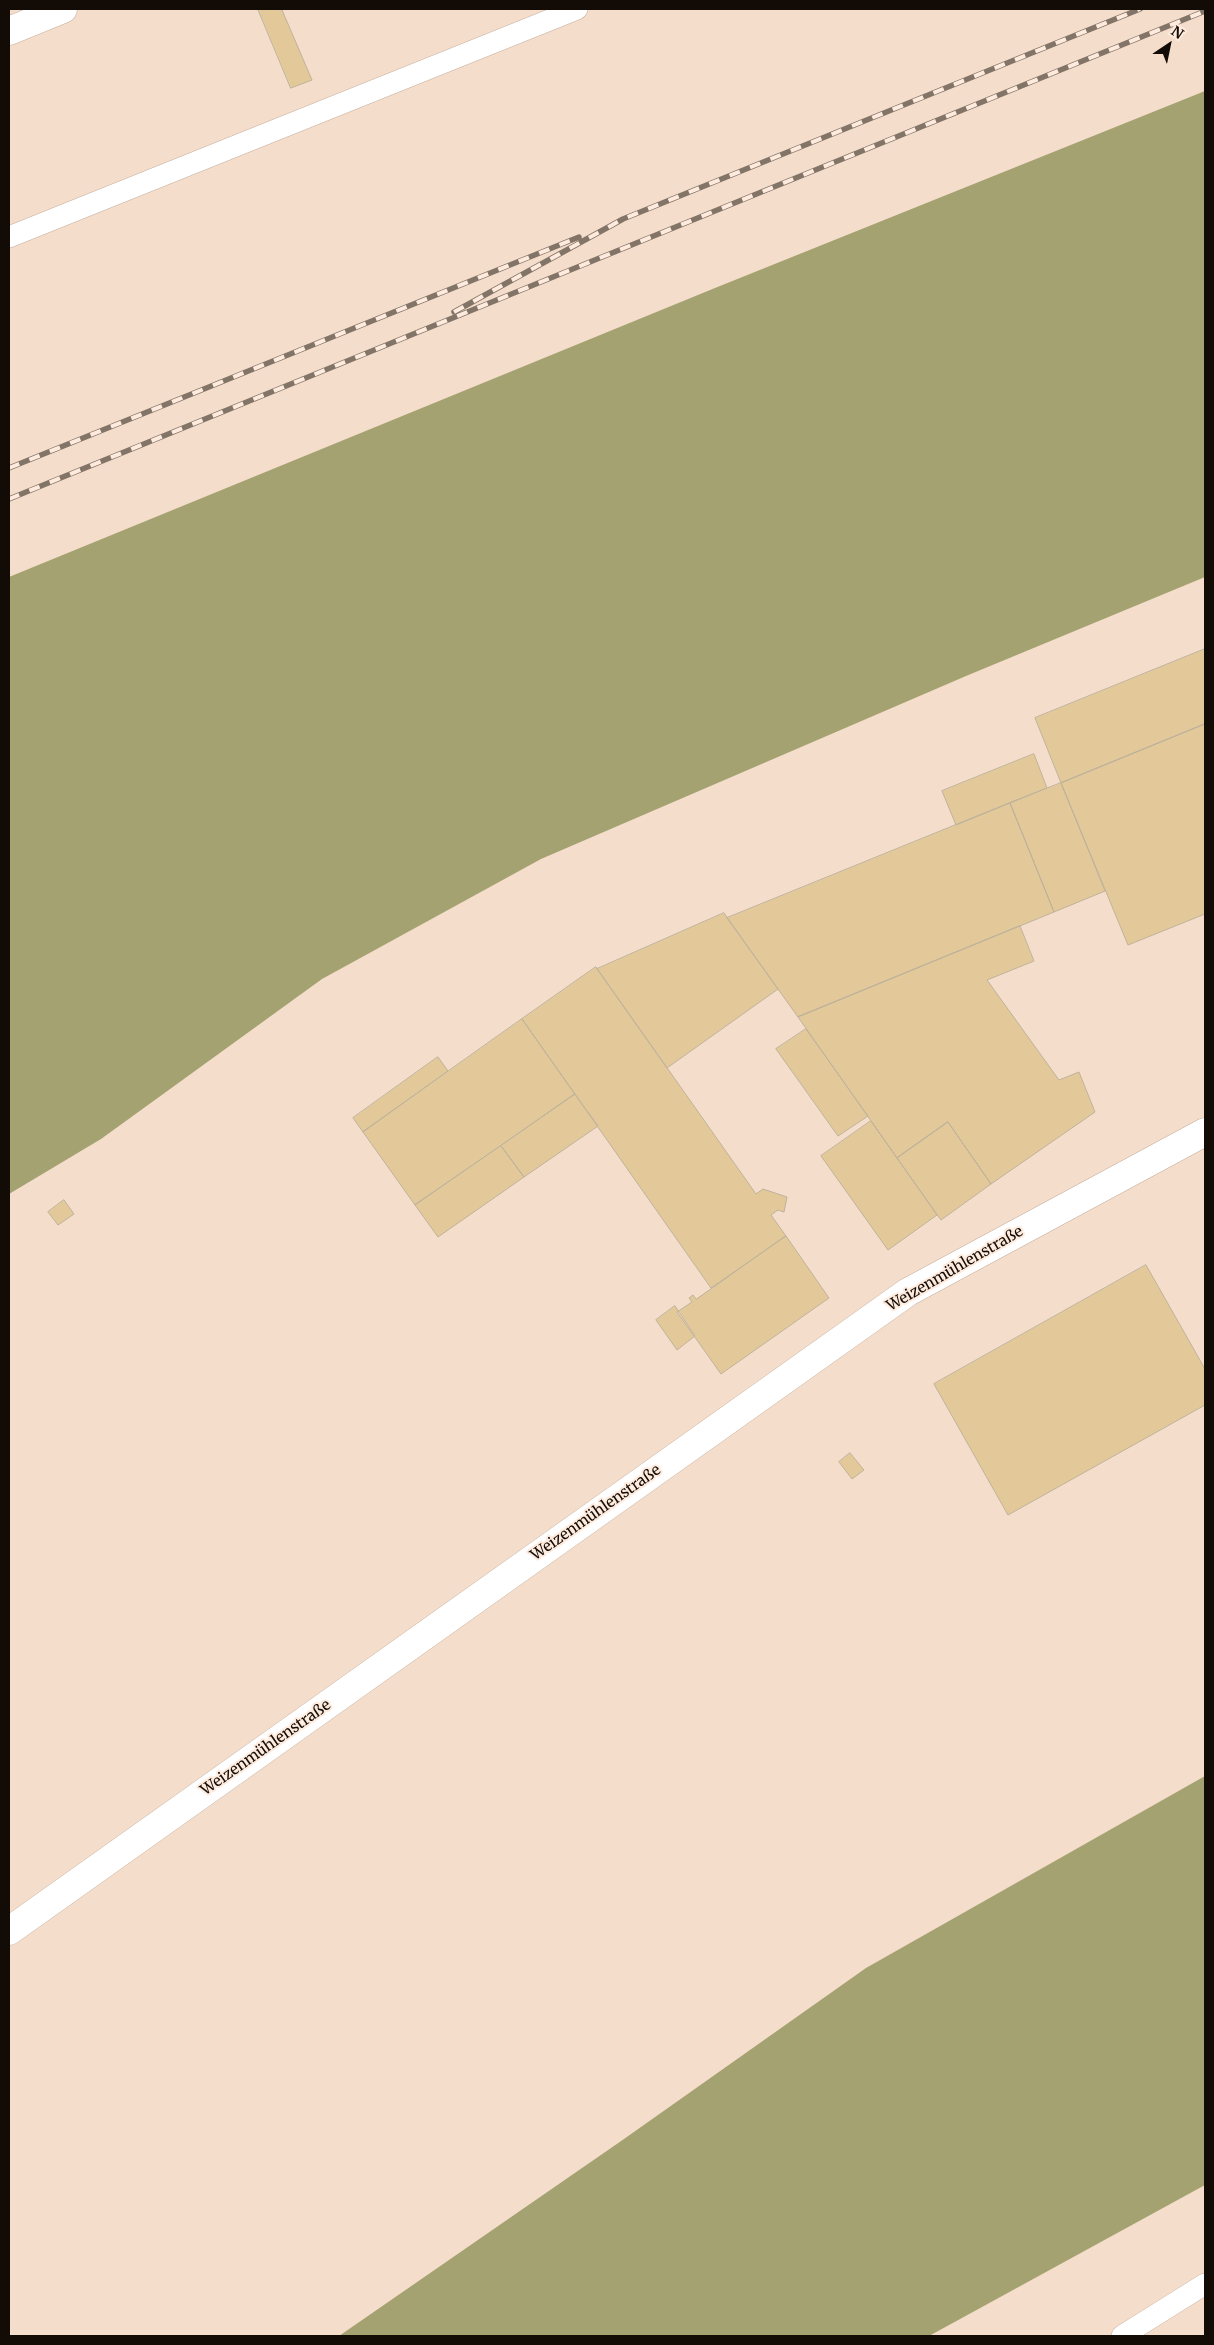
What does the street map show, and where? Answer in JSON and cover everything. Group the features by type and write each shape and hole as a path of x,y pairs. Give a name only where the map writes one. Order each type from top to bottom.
{"street":[{"path":"9,31 63,9"},
{"name":"Weizenmühlenstraße","path":"9,1931 908,1292 1205,1132"}],"lane":[{"path":"9,237 576,9"},
{"path":"1122,2336 1205,2284"}],"shaded area":[{"path":"1205,91 1205,577 966,676 541,859 322,979 101,1139 9,1194 9,577 715,288"},
{"path":"1205,1776 1205,2185 929,2336 339,2336 624,2139 866,1968"}],"building":[{"path":"258,9 285,9 282,10 312,80 291,88"},
{"path":"1205,649 1205,724 1061,783 1035,718"},
{"path":"1205,724 1205,914 1128,945 1061,783"},
{"path":"1034,754 1047,788 956,825 942,791"},
{"path":"1061,783 1105,891 1054,912 1010,803"},
{"path":"1010,803 1054,912 798,1017 727,918"},
{"path":"724,913 778,989 667,1068 597,969"},
{"path":"1020,926 1034,961 987,980 1059,1080 1079,1072 1095,1112 991,1184 948,1122 897,1158 798,1017"},
{"path":"596,967 756,1194 763,1189 787,1197 784,1212 778,1210 771,1215 786,1236 711,1288 522,1019"},
{"path":"522,1019 575,1094 415,1205 363,1132"},
{"path":"806,1029 868,1116 838,1136 776,1049"},
{"path":"438,1057 448,1071 363,1132 353,1118"},
{"path":"575,1094 598,1126 524,1177 501,1146"},
{"path":"871,1121 937,1215 888,1250 821,1156"},
{"path":"948,1122 991,1184 941,1220 897,1158"},
{"path":"501,1146 524,1177 438,1237 415,1205"},
{"path":"64,1200 74,1214 58,1225 48,1212"},
{"path":"786,1236 829,1298 721,1374 677,1312 692,1302 689,1298 693,1295 696,1299"},
{"path":"1146,1265 1205,1369 1205,1405 1008,1515 934,1384"},
{"path":"675,1306 695,1336 677,1350 656,1320"},
{"path":"850,1453 864,1470 852,1479 839,1462"}],"railway":[{"path":"454,312 623,219 1140,9"},
{"path":"9,499 1205,11"},
{"path":"9,468 579,237"}]}
